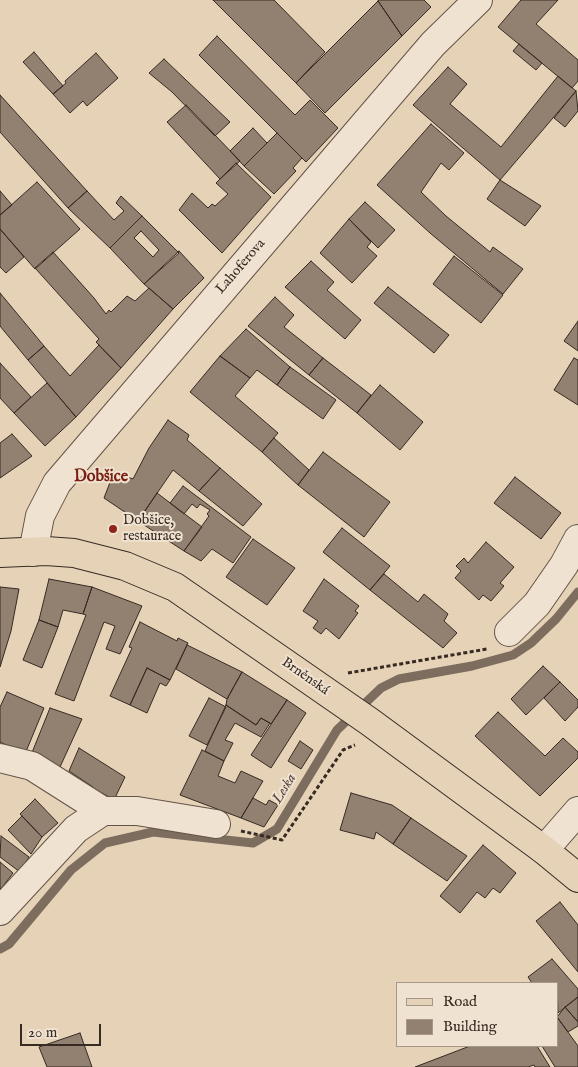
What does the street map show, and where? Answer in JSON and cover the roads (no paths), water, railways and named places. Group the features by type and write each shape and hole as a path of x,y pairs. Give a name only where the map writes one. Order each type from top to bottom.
{"main road":[{"name":"Brněnská","path":"0,553 60,552 91,557 125,566 159,579 192,597 373,725 544,850 578,878"}],"street":[{"name":"Lahoferova","path":"33,552 40,516 56,483 433,44 478,0"},
{"path":"509,632 537,604 564,565 578,539"},
{"path":"0,758 32,766 103,811 137,811 216,824"},
{"path":"0,912 76,829 103,811"},
{"path":"544,850 578,811"}],"waterway":[{"name":"Leska","path":"0,949 9,944 71,870 105,843 153,832 253,843 277,829 337,730 381,688 399,679 472,666 513,655 531,643 556,619 578,592"}],"place":[{"name":"Dobšice, restaurace","path":"113,529"}],"district":[{"name":"Dobšice","path":"101,478"}]}
